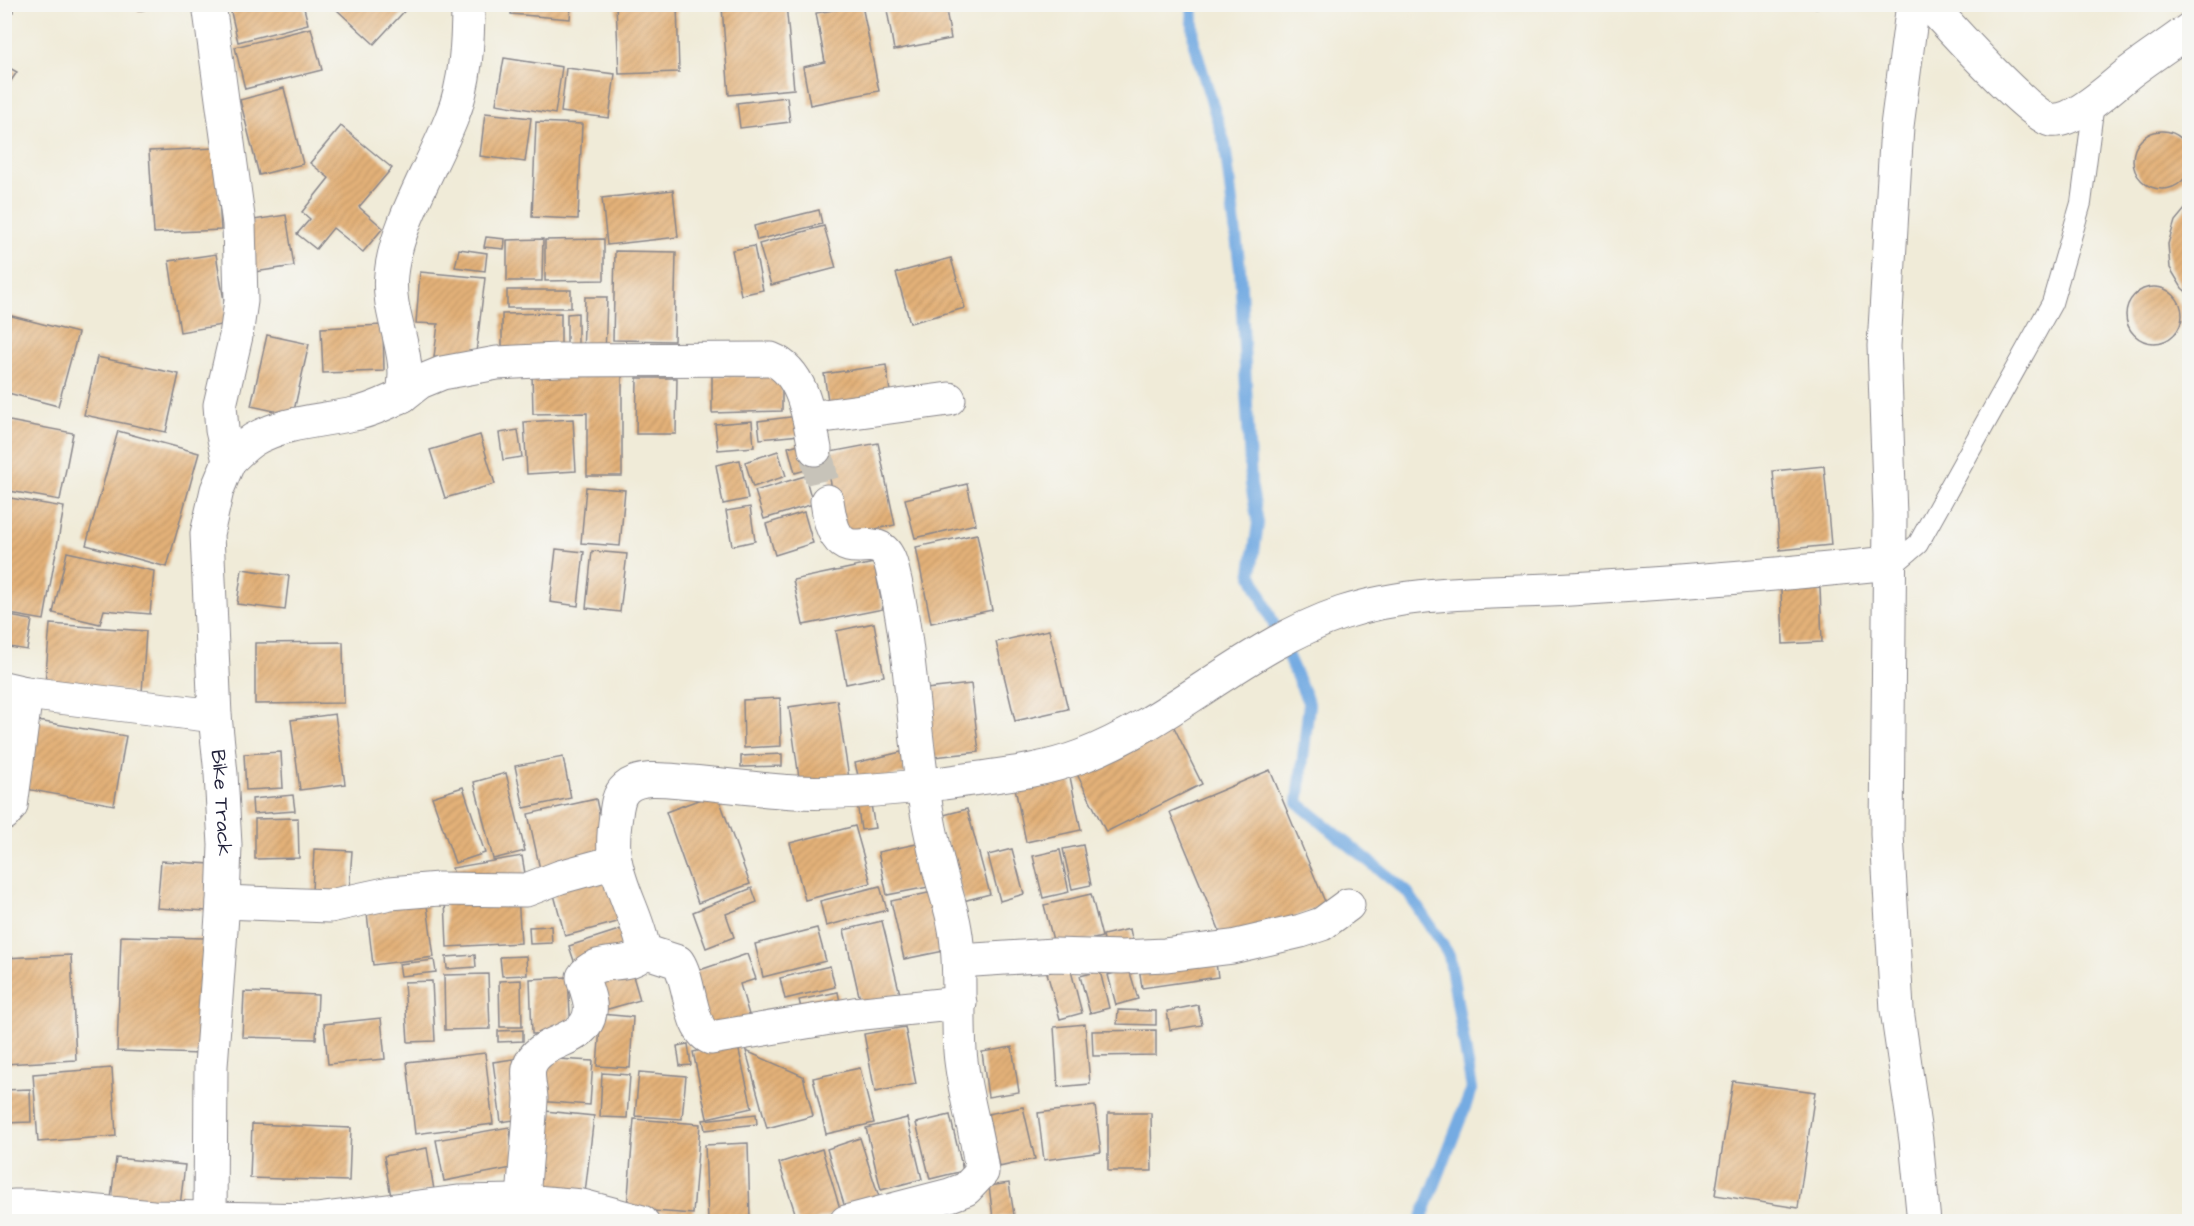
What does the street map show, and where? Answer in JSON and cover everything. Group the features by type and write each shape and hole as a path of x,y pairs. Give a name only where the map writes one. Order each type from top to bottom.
{"street":[{"path":"209,4 239,224 241,301 236,336 222,393 220,417 228,462"},
{"path":"402,396 406,380 405,360 392,306 391,274 406,222 453,116 461,89 468,4"},
{"path":"1913,4 1897,126 1884,346 1890,516 1887,834 1897,1010 1916,1140 1924,1221"},
{"path":"1929,4 2018,97 2041,118 2051,121 2064,119 2094,103 2130,72 2190,29"},
{"path":"228,462 253,440 270,432 357,414 382,406 402,396 420,382 442,373 496,363 558,360 771,359 781,363 791,373 797,384 812,433 949,399"},
{"name":"Bike Track","path":"210,1218 211,1066 225,845 215,716 207,534 217,490 228,462"},
{"path":"827,501 832,526 844,544 852,546 872,544 878,546 890,558 904,639 922,786 934,850 955,928 959,961 960,1050 963,1077 980,1155 981,1172 966,1189 950,1195 846,1221"},
{"path":"644,951 641,934 620,880 613,848 618,800 628,787 643,781 734,785 796,792 831,792 922,786 1036,770 1084,755 1146,724 1273,644 1339,614 1375,604 1409,598 1684,582 1890,563"},
{"path":"4,814 11,806 15,690 215,716"},
{"path":"223,902 330,906 390,892 439,889 526,890 560,877 615,862"},
{"path":"959,961 1054,955 1144,956 1232,947 1301,932 1323,924 1348,905"},
{"path":"644,951 678,962 685,976 698,1025 705,1036 711,1038 854,1014 960,1003"},
{"path":"523,1200 531,1097 528,1071 532,1060 547,1046 580,1031 586,1024 590,1012 583,977 586,971 598,966 637,959 644,951"},
{"path":"4,1208 35,1206 153,1217 316,1220 459,1212 523,1200 582,1206 642,1221"}],"lane":[{"path":"1890,563 1900,559 1918,544 2052,303 2081,203 2094,103"}],"building":[{"path":"5,4 13,4 13,12 5,11"},
{"path":"136,4 161,4 162,5 138,11"},
{"path":"229,4 303,4 308,24 238,42"},
{"path":"342,4 411,4 374,44 337,10"},
{"path":"512,4 571,4 570,19 511,14"},
{"path":"616,4 677,4 679,72 619,74"},
{"path":"747,4 786,4 794,89 729,95 722,7"},
{"path":"886,4 945,4 951,39 894,50"},
{"path":"1794,4 1818,4 1817,8 1794,6"},
{"path":"862,5 879,91 810,105 803,67 825,62 816,13"},
{"path":"311,28 322,70 245,89 235,47"},
{"path":"504,58 562,67 555,114 496,104"},
{"path":"4,65 17,72 4,91"},
{"path":"566,68 615,74 609,118 561,112"},
{"path":"284,88 303,164 259,175 240,100"},
{"path":"787,97 790,122 740,128 737,103"},
{"path":"485,113 531,118 525,162 480,156"},
{"path":"536,122 582,124 578,219 532,217"},
{"path":"341,126 392,168 359,207 383,228 363,252 333,228 316,249 297,234 310,219 302,212 329,178 310,163"},
{"path":"2162,131 2178,136 2186,144 2191,160 2186,176 2178,184 2162,189 2146,184 2138,176 2133,160 2138,144 2146,136"},
{"path":"216,148 221,230 154,233 149,151"},
{"path":"673,190 678,237 607,245 602,198"},
{"path":"2190,203 2190,295 2182,288 2170,268 2168,244 2175,221"},
{"path":"819,210 822,224 757,240 754,226"},
{"path":"286,215 294,266 248,273 240,222"},
{"path":"824,226 836,268 771,285 759,244"},
{"path":"486,237 505,239 504,249 484,247"},
{"path":"543,239 542,281 507,281 507,240"},
{"path":"604,239 604,280 545,281 545,240"},
{"path":"754,246 763,290 741,295 732,250"},
{"path":"459,249 487,253 485,271 455,267"},
{"path":"615,251 676,252 674,341 613,340"},
{"path":"216,254 228,324 180,332 169,261"},
{"path":"951,258 965,308 910,323 896,273"},
{"path":"420,272 485,278 475,361 434,357 438,324 416,323"},
{"path":"2148,287 2160,287 2170,291 2178,299 2182,315 2178,331 2170,339 2160,343 2148,343 2138,339 2130,331 2126,321 2126,309 2130,299 2138,291"},
{"path":"507,290 571,290 571,308 507,308"},
{"path":"585,297 607,297 605,357 583,356"},
{"path":"561,313 561,357 502,357 502,314"},
{"path":"578,313 578,357 567,357 567,314"},
{"path":"4,314 78,333 58,406 4,392"},
{"path":"383,325 384,371 323,373 321,328"},
{"path":"267,335 309,344 293,415 251,406"},
{"path":"97,357 179,374 166,432 84,415"},
{"path":"886,365 891,398 829,407 824,374"},
{"path":"622,371 622,476 587,476 587,413 533,414 532,373"},
{"path":"782,375 782,411 712,413 712,376"},
{"path":"637,378 677,378 676,434 636,434"},
{"path":"798,416 800,435 760,439 758,421"},
{"path":"573,419 576,471 527,474 524,422"},
{"path":"4,420 73,433 60,500 4,490"},
{"path":"752,421 754,447 718,450 715,424"},
{"path":"518,430 522,457 503,460 499,433"},
{"path":"118,431 199,453 167,567 86,545"},
{"path":"480,435 495,484 445,498 430,450"},
{"path":"806,442 813,468 795,473 788,447"},
{"path":"878,443 895,525 841,536 825,453"},
{"path":"778,451 786,476 753,487 745,462"},
{"path":"740,460 748,499 723,504 716,465"},
{"path":"1824,466 1831,545 1780,550 1773,471"},
{"path":"805,476 813,504 764,519 755,491"},
{"path":"967,484 976,524 915,538 905,499"},
{"path":"586,487 625,490 620,546 581,543"},
{"path":"4,497 64,507 44,620 4,613"},
{"path":"750,507 755,541 732,546 726,511"},
{"path":"804,512 813,543 775,555 766,524"},
{"path":"977,534 992,610 931,623 916,547"},
{"path":"556,549 584,552 578,606 550,602"},
{"path":"592,551 627,554 620,612 586,608"},
{"path":"67,552 154,571 150,614 104,610 100,624 53,613"},
{"path":"874,563 883,609 803,625 793,580"},
{"path":"242,569 289,576 285,610 237,604"},
{"path":"1820,587 1822,642 1783,644 1781,589"},
{"path":"4,615 32,620 27,650 4,646"},
{"path":"874,623 884,676 846,684 836,631"},
{"path":"50,624 146,631 142,693 45,685"},
{"path":"1049,630 1068,709 1015,721 996,642"},
{"path":"343,642 344,703 255,704 255,643"},
{"path":"971,684 979,752 934,757 926,689"},
{"path":"780,698 781,746 744,748 743,700"},
{"path":"837,700 849,778 800,785 789,707"},
{"path":"335,714 345,784 300,790 291,720"},
{"path":"1170,719 1202,784 1106,832 1074,768"},
{"path":"38,721 126,736 114,805 26,789"},
{"path":"281,752 283,788 246,790 244,754"},
{"path":"901,752 906,773 860,784 855,763"},
{"path":"782,754 782,766 741,767 741,756"},
{"path":"563,757 571,798 524,808 515,766"},
{"path":"1270,770 1326,904 1226,946 1170,812"},
{"path":"1069,772 1081,830 1026,842 1014,783"},
{"path":"506,773 525,851 493,859 474,782"},
{"path":"463,787 485,853 455,863 432,797"},
{"path":"717,793 750,884 698,903 666,812"},
{"path":"869,793 875,828 861,830 856,795"},
{"path":"293,795 295,811 253,814 252,799"},
{"path":"596,799 609,859 541,874 528,814"},
{"path":"967,809 990,894 963,901 940,816"},
{"path":"298,818 299,858 255,859 255,819"},
{"path":"855,826 871,883 805,900 790,843"},
{"path":"931,841 939,885 887,895 878,852"},
{"path":"1083,845 1091,885 1072,889 1063,849"},
{"path":"314,849 352,851 349,893 312,891"},
{"path":"1012,849 1024,894 1000,901 988,855"},
{"path":"1060,850 1069,892 1043,898 1033,856"},
{"path":"522,856 527,885 457,886 452,868"},
{"path":"161,861 211,864 207,911 157,908"},
{"path":"608,872 621,921 565,936 552,887"},
{"path":"880,886 887,910 826,926 820,901"},
{"path":"752,888 757,902 726,914 734,937 706,948 693,912"},
{"path":"942,890 954,949 904,959 891,901"},
{"path":"1091,894 1102,937 1055,948 1044,905"},
{"path":"518,895 521,943 447,947 445,899"},
{"path":"426,898 434,957 373,965 366,905"},
{"path":"882,921 900,994 861,1004 844,930"},
{"path":"551,926 552,943 530,944 529,927"},
{"path":"625,928 632,949 576,967 569,946"},
{"path":"817,928 826,961 763,977 755,944"},
{"path":"1130,929 1134,949 1107,954 1103,935"},
{"path":"121,936 204,938 200,1054 117,1051"},
{"path":"747,954 756,979 740,984 751,1022 706,1034 688,974"},
{"path":"71,955 76,1060 4,1064 4,958"},
{"path":"475,955 476,967 447,969 446,957"},
{"path":"526,956 527,975 502,976 500,957"},
{"path":"1215,956 1218,977 1142,988 1139,967"},
{"path":"434,960 436,972 401,976 399,964"},
{"path":"830,966 835,987 785,999 780,978"},
{"path":"1070,967 1082,1013 1060,1019 1047,973"},
{"path":"631,969 640,1000 601,1011 592,980"},
{"path":"1129,969 1138,999 1116,1005 1108,975"},
{"path":"1100,971 1109,1008 1090,1013 1080,976"},
{"path":"488,974 490,1029 445,1030 444,975"},
{"path":"568,977 571,1032 532,1034 530,979"},
{"path":"521,980 522,1027 500,1027 499,981"},
{"path":"432,981 435,1041 408,1042 404,982"},
{"path":"244,992 318,995 316,1039 242,1037"},
{"path":"838,992 841,1008 803,1016 799,1000"},
{"path":"1198,1005 1202,1025 1170,1030 1167,1011"},
{"path":"1118,1010 1156,1011 1156,1025 1117,1024"},
{"path":"601,1014 633,1017 630,1068 597,1066"},
{"path":"381,1018 385,1059 328,1064 324,1024"},
{"path":"1085,1024 1090,1084 1058,1087 1054,1027"},
{"path":"905,1027 916,1084 875,1092 864,1034"},
{"path":"523,1030 523,1041 498,1042 498,1031"},
{"path":"1156,1030 1156,1055 1093,1056 1092,1031"},
{"path":"737,1042 752,1108 707,1118 693,1052"},
{"path":"688,1044 691,1065 680,1066 677,1046"},
{"path":"1012,1047 1019,1092 988,1097 982,1052"},
{"path":"746,1051 803,1076 813,1116 767,1128"},
{"path":"485,1053 493,1124 415,1134 407,1062"},
{"path":"520,1058 527,1118 501,1122 493,1062"},
{"path":"539,1058 593,1061 590,1105 536,1101"},
{"path":"112,1068 116,1136 38,1142 33,1074"},
{"path":"860,1068 874,1123 826,1134 813,1078"},
{"path":"639,1072 686,1076 682,1119 635,1116"},
{"path":"602,1073 630,1075 627,1118 600,1117"},
{"path":"1733,1081 1815,1092 1798,1208 1715,1195"},
{"path":"30,1089 31,1122 4,1123 4,1090"},
{"path":"1095,1106 1101,1152 1044,1160 1038,1113"},
{"path":"1023,1107 1035,1159 999,1167 988,1114"},
{"path":"535,1110 594,1116 585,1193 526,1187"},
{"path":"1108,1113 1151,1113 1152,1171 1108,1171"},
{"path":"756,1114 757,1124 705,1130 703,1120"},
{"path":"950,1115 963,1171 930,1179 916,1123"},
{"path":"907,1118 922,1179 881,1190 866,1128"},
{"path":"634,1119 700,1124 693,1214 627,1209"},
{"path":"252,1124 351,1128 349,1181 250,1178"},
{"path":"509,1127 517,1167 444,1181 436,1140"},
{"path":"860,1138 880,1200 846,1211 827,1149"},
{"path":"748,1143 750,1220 708,1221 705,1145"},
{"path":"427,1148 434,1190 391,1197 384,1156"},
{"path":"822,1149 841,1212 811,1222 798,1222 779,1163"},
{"path":"116,1158 185,1165 180,1206 111,1199"},
{"path":"1009,1183 1014,1215 993,1218 989,1186"},
{"path":"947,1210 949,1222 913,1222"}],"waterway":[{"path":"1192,4 1194,44 1225,145 1240,269 1251,484 1258,523 1251,573 1309,704 1298,803 1408,893 1449,955 1472,1089 1420,1222"}],"tunnel":[{"path":"815,449 827,501"}]}
